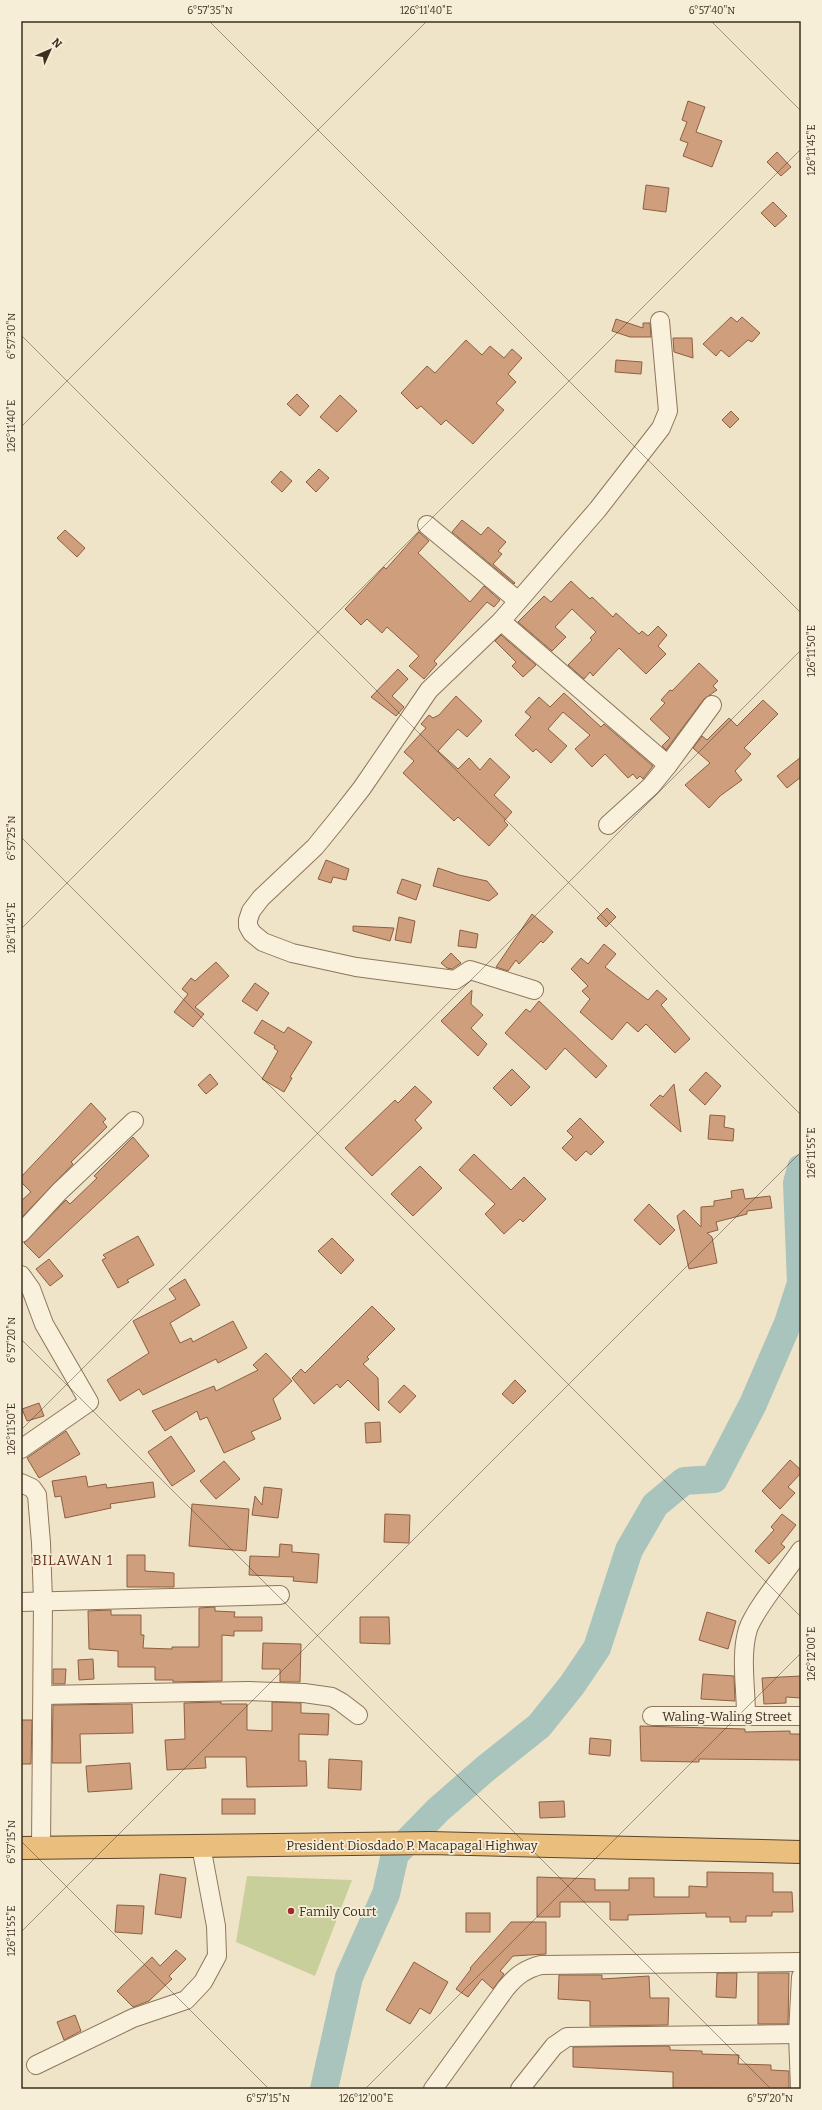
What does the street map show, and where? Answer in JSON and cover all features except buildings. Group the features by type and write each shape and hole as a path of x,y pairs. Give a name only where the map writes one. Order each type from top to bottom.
{"highway":[{"name":"President Diosdado P. Macapagal Highway","path":"26,1847 430,1843 801,1852"}],"street":[{"path":"534,990 470,970 455,980 356,967 292,953 263,942 252,933 248,926 251,911 257,903 315,847 337,820 362,788 429,690 501,621 517,600 598,509 661,428 668,411 660,321"},
{"path":"427,525 517,600"},
{"path":"501,621 668,765"},
{"path":"608,825 651,786 712,705"},
{"path":"21,1233 59,1192 134,1121"},
{"path":"21,1275 31,1289 44,1324 89,1402 21,1449"},
{"path":"21,1483 32,1488 39,1506 43,1601 43,1695 26,1847"},
{"path":"746,1715 745,1644 748,1629 754,1617 801,1550"},
{"path":"21,1602 280,1595"},
{"path":"43,1695 248,1691 304,1693 332,1697 358,1715"},
{"name":"Waling-Waling Street","path":"652,1716 801,1716"},
{"path":"36,2065 133,2018 186,2000 203,1982 217,1956 216,1926 201,1846"},
{"path":"433,2089 506,1988 527,1968 541,1965 801,1962"},
{"path":"800,2089 798,2034 801,1977"},
{"path":"520,2089 554,2046 567,2037 798,2034"}],"green space":[{"name":"Family Court","path":"247,1876 352,1880 315,1976 236,1942"}],"waterway":[{"path":"324,2089 349,1977 386,1894 395,1854 438,1810 485,1769 539,1726 572,1685 597,1648 629,1550 655,1505 684,1481 714,1479 753,1404 788,1323 801,1283 797,1183 801,1168"}],"place":[{"name":"Family Court","path":"291,1911"}],"district":[{"name":"BILAWAN 1","path":"73,1560"}]}
